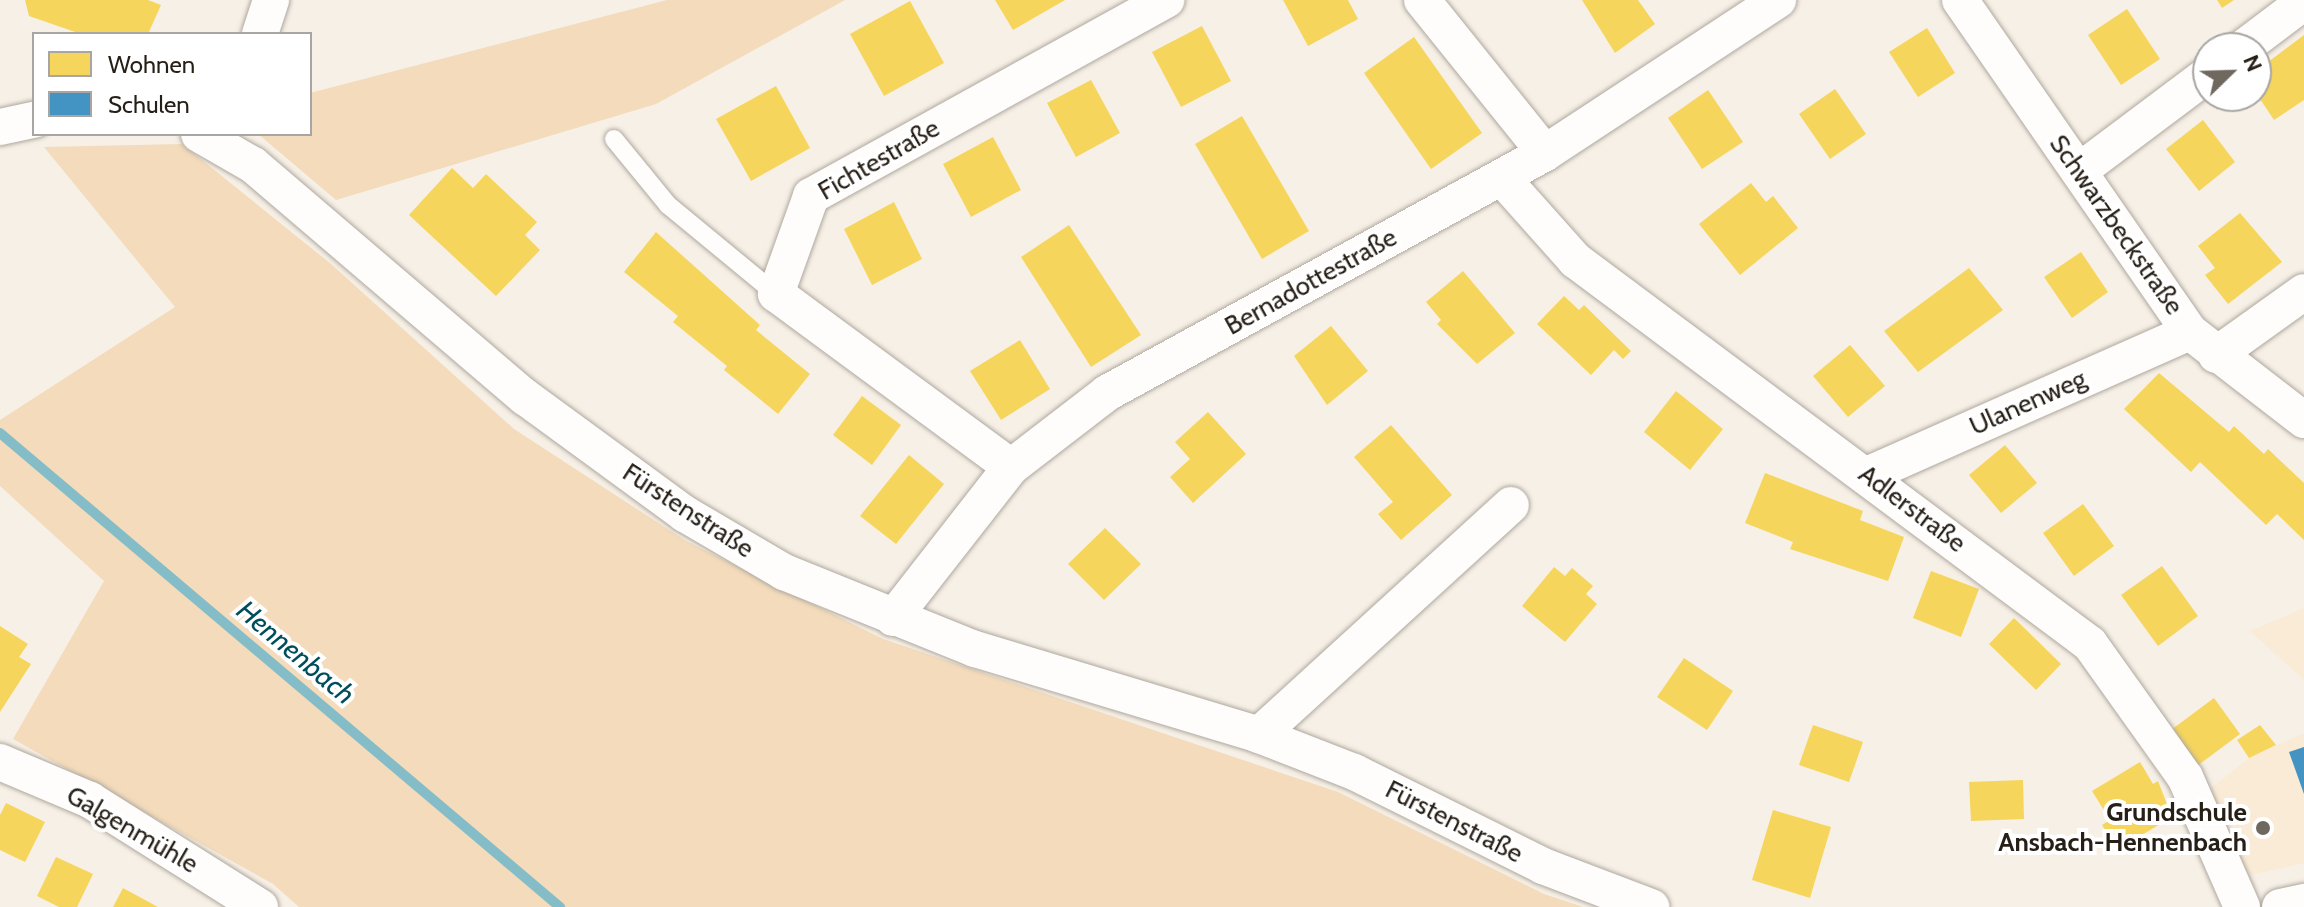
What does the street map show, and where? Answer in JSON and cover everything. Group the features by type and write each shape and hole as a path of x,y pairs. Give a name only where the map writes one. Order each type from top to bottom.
{"street":[{"path":"261,32 271,0"},
{"name":"Fichtestraße","path":"776,294 811,196 1166,0"},
{"path":"1422,0 1545,153"},
{"name":"Bernadottestraße","path":"893,618 1011,467 1107,393 1545,153 1778,0"},
{"name":"Schwarzbeckstraße","path":"1960,0 2203,344 2304,420"},
{"path":"2264,32 2304,2"},
{"path":"2079,171 2192,86"},
{"path":"0,127 32,120"},
{"name":"Fürstenstraße","path":"204,136 253,165 525,397 685,514 784,572 975,649 1259,735 1354,772 1543,866 1651,907"},
{"name":"Adlerstraße","path":"1502,178 1575,260 2090,644 2185,777 2242,907"},
{"name":"Ulanenweg","path":"1867,475 2203,344 2304,292"},
{"path":"776,294 1011,467"},
{"path":"1259,735 1511,505"},
{"name":"Galgenmühle","path":"0,762 90,800 260,907"},
{"path":"2280,907 2304,902"}],"lane":[{"path":"614,139 668,205 776,294"}],"shaded area":[{"path":"667,0 845,0 656,104 336,200 260,136 312,136 312,92"},
{"path":"182,144 331,264 514,429 686,541 883,639 1338,792 1544,894 1583,907 299,907 273,884 13,739 104,581 0,486 0,420 175,307 44,147"},
{"path":"2304,608 2304,680 2250,631"},
{"name":"Grundschule Ansbach-Hennenbach","path":"2304,733 2304,863 2247,876 2205,793 2249,758"}],"building: Wohnen":[{"path":"25,0 148,0 161,5 149,32 75,32 29,16"},
{"path":"995,0 1065,0 1013,30"},
{"path":"1283,0 1348,0 1358,19 1308,46"},
{"path":"1582,0 1638,0 1655,24 1615,53"},
{"path":"2217,0 2234,0 2222,8"},
{"path":"910,1 944,63 884,96 850,34"},
{"path":"2127,9 2160,59 2121,85 2088,35"},
{"path":"1202,26 1231,81 1181,107 1152,52"},
{"path":"1927,28 1955,73 1918,97 1889,52"},
{"path":"2304,35 2304,100 2274,120 2269,112 2272,112 2272,59"},
{"path":"1414,37 1482,133 1431,169 1364,73"},
{"path":"1091,80 1120,133 1076,157 1047,103"},
{"path":"776,86 810,148 751,181 716,119"},
{"path":"1835,89 1866,134 1830,159 1799,114"},
{"path":"1708,90 1743,142 1702,169 1668,118"},
{"path":"1242,116 1309,231 1262,259 1195,144"},
{"path":"2203,120 2235,162 2199,191 2166,149"},
{"path":"993,137 1021,190 971,217 943,164"},
{"path":"452,168 473,188 486,174 537,222 525,235 540,250 496,296 409,215"},
{"path":"1751,183 1766,202 1773,196 1798,228 1740,275 1699,224"},
{"path":"894,202 922,259 872,285 844,229"},
{"path":"2240,213 2282,262 2228,304 2205,275 2215,268 2198,246"},
{"path":"1069,225 1141,335 1091,367 1021,257"},
{"path":"656,232 760,325 756,330 810,374 778,414 724,370 727,366 673,322 678,316 624,272"},
{"path":"2081,252 2108,292 2072,318 2044,277"},
{"path":"1969,268 2003,310 1918,372 1884,331"},
{"path":"1463,271 1515,333 1477,364 1437,324 1441,320 1426,302"},
{"path":"1564,296 1579,310 1584,305 1631,351 1623,359 1614,350 1591,375 1537,324"},
{"path":"1331,326 1368,371 1327,405 1294,356"},
{"path":"1020,340 1050,389 1001,420 970,371"},
{"path":"1850,345 1885,386 1848,417 1813,376"},
{"path":"2159,373 2229,432 2234,426 2264,454 2268,449 2304,483 2304,540 2277,514 2266,525 2200,462 2191,472 2124,409"},
{"path":"1676,391 1723,429 1690,470 1644,432"},
{"path":"862,396 901,425 872,465 833,435"},
{"path":"1208,412 1246,454 1193,503 1170,477 1190,459 1175,442"},
{"path":"1391,425 1452,495 1401,540 1378,514 1393,502 1354,457"},
{"path":"2005,445 2037,483 2001,513 1969,475"},
{"path":"909,455 944,484 896,544 860,516"},
{"path":"1765,473 1863,511 1860,520 1904,537 1888,581 1790,549 1793,542 1745,523"},
{"path":"2083,504 2114,546 2074,576 2043,533"},
{"path":"1105,528 1141,564 1104,600 1068,564"},
{"path":"2162,566 2198,616 2158,646 2121,595"},
{"path":"1554,567 1565,576 1572,568 1593,586 1586,594 1597,604 1565,642 1522,606"},
{"path":"1931,571 1979,589 1961,637 1913,618"},
{"path":"2014,618 2061,664 2036,690 1989,644"},
{"path":"0,626 28,644 19,657 31,664 0,712"},
{"path":"1684,658 1733,691 1707,730 1657,697"},
{"path":"2214,698 2240,734 2197,766 2171,730"},
{"path":"1813,725 1863,742 1849,782 1799,765"},
{"path":"2260,725 2276,745 2249,758 2237,740"},
{"path":"2140,762 2153,784 2158,781 2172,817 2125,845 2122,841 2115,846 2102,825 2110,820 2092,791"},
{"path":"2023,780 2024,819 1971,821 1969,782"},
{"path":"6,803 45,822 25,862 0,850 0,815"},
{"path":"1773,810 1831,827 1810,898 1752,880"},
{"path":"56,857 93,874 77,907 59,907 37,896"},
{"path":"123,888 158,907 113,907"}],"building: Schulen":[{"path":"2304,747 2304,794 2289,752"}],"waterway":[{"name":"Hennenbach","path":"0,433 560,907"}],"place":[{"name":"Grundschule Ansbach-Hennenbach","path":"2263,828"}]}
